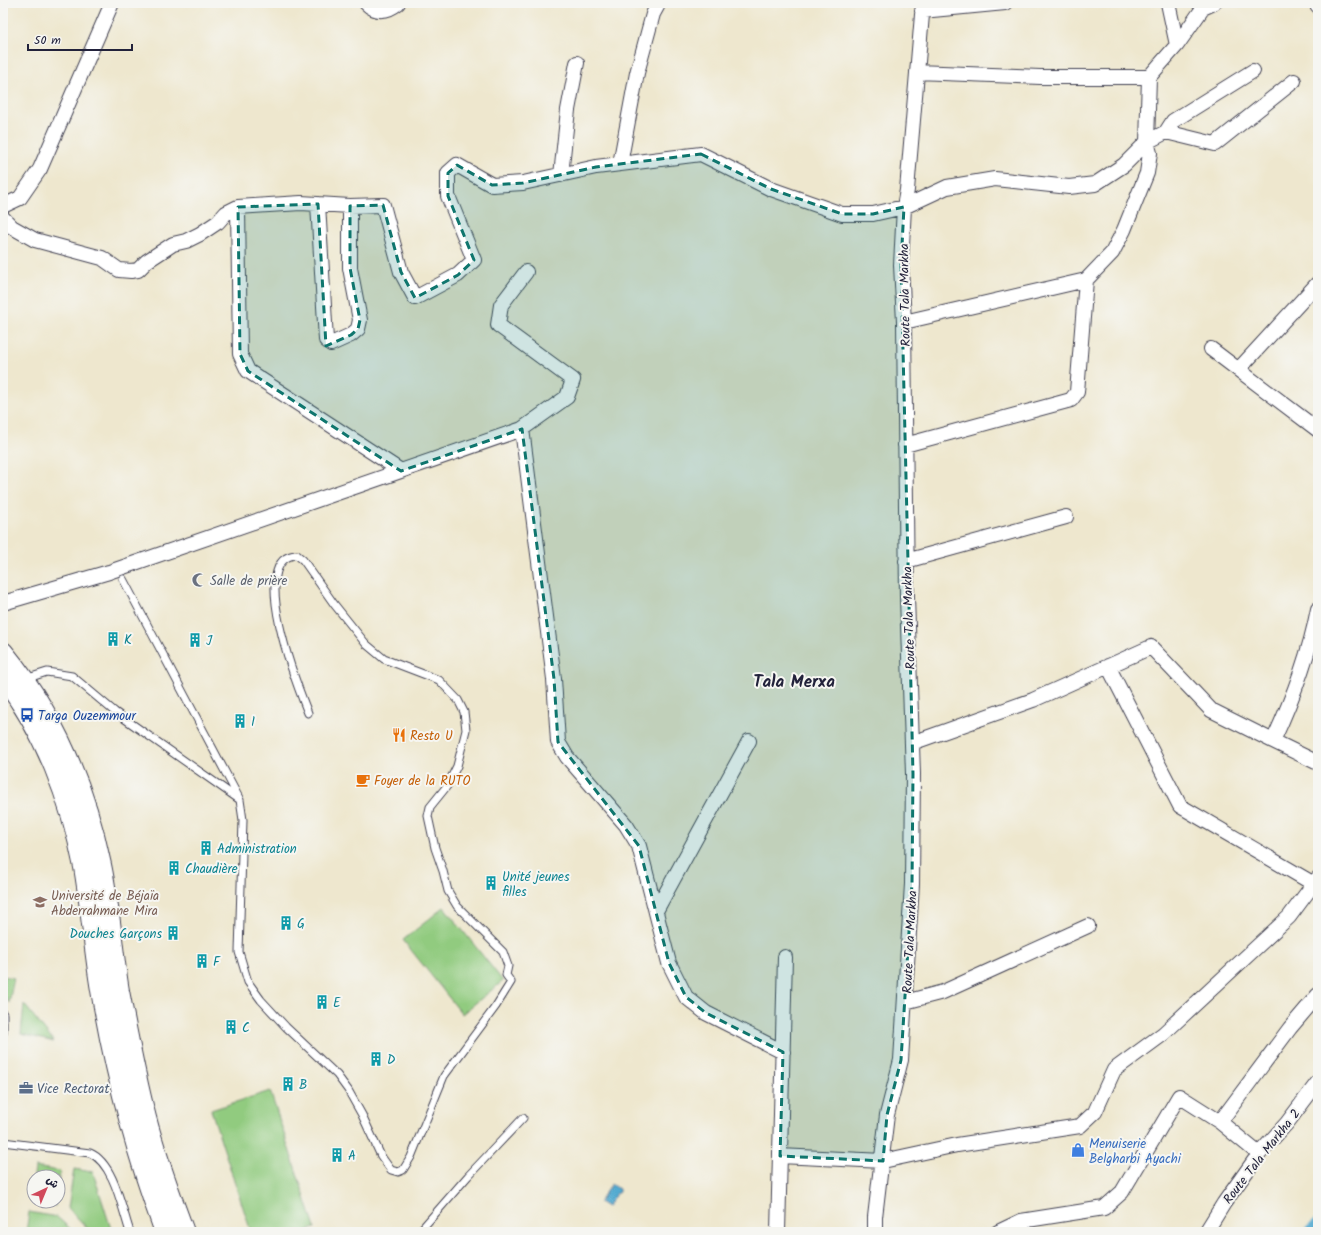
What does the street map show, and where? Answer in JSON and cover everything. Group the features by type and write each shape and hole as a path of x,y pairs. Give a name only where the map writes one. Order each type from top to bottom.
{"street":[{"path":"3,206 20,198 40,169 112,3"},
{"path":"366,3 372,9 385,11 398,3"},
{"path":"620,164 637,73 653,14 659,3"},
{"path":"922,7 1005,3"},
{"path":"1168,3 1177,45"},
{"path":"904,322 1086,280 1112,253 1124,230 1147,173 1150,153 1147,142 1149,77 1177,45 1206,5"},
{"name":"Route Tala Markha","path":"875,1232 875,1217 883,1161 887,1115 901,1060 912,884 912,743 906,561 904,322 901,265 904,207 907,190 922,7"},
{"path":"561,175 568,110 577,63"},
{"path":"3,218 12,227 35,240 102,258 119,270 131,271 138,270 147,260 173,244 186,241 200,234 218,222 226,213 238,207 301,203 350,206 383,205 401,272 415,298 458,275 474,260 448,196 448,173 457,165 492,185 523,183 596,167 701,154 771,189 842,214 873,214 904,207 947,187 995,179 1069,187 1095,184 1124,165 1147,142 1166,132 1173,121 1253,71"},
{"path":"917,72 1040,77 1149,77"},
{"path":"1166,132 1215,144 1294,81"},
{"path":"318,204 326,340 331,344 351,335 358,329 360,320 350,268 350,206"},
{"path":"238,207 240,354 248,371 401,471"},
{"path":"3,603 108,572 522,429 567,397 573,380 498,325 501,305 526,272"},
{"path":"905,445 1071,400 1077,392 1086,280"},
{"path":"1239,369 1318,283"},
{"path":"1211,349 1317,428"},
{"path":"522,429 554,679 558,742 567,757 626,825 639,846 670,963 686,997 706,1013 783,1052"},
{"path":"906,561 1066,517"},
{"path":"1273,741 1291,702 1312,640 1318,609"},
{"path":"912,743 1033,700 1151,647 1211,710 1318,763"},
{"path":"3,652 13,680 49,755 64,791 75,829 84,868 101,990 123,1098 138,1156 165,1232"},
{"path":"780,1156 883,1161 957,1145 1080,1126 1095,1112 1114,1070 1163,1034 1278,928 1289,917 1316,881 1180,806 1108,666"},
{"path":"13,680 46,713 65,750 80,788 102,867 119,990 140,1096 157,1159 184,1232"},
{"path":"656,911 749,742"},
{"path":"905,1002 943,992 1088,926"},
{"path":"778,1232 785,957"},
{"path":"1220,1122 1290,1028 1318,995"},
{"name":"Route Tala Markha 2","path":"1206,1232 1224,1203 1259,1154 1287,1123 1318,1083"},
{"path":"998,1232 1021,1221 1104,1208 1122,1192 1179,1096 1220,1122 1259,1154"}],"lane":[{"path":"123,579 240,800 244,820 239,952 248,982 261,1000 286,1028 337,1075 348,1090 362,1115 381,1156 391,1170 398,1172 403,1170 411,1157 444,1076 496,1006 511,982 506,975 508,966 503,952 457,906 448,891 435,848 428,816 430,807 447,786 457,766 466,730 464,712 458,700 439,680 384,659 366,644 334,604 303,560 297,555 290,555 284,559 275,578 275,606 290,661 308,713"},
{"path":"13,680 47,672 72,676 115,712 240,800"},
{"path":"3,1014 3,1033"},
{"path":"419,1232 468,1176 523,1118"},
{"path":"3,1142 90,1153 98,1156 110,1173 130,1232"}],"highlighted area":[{"path":"701,154 771,189 842,214 873,214 904,207 901,265 913,774 912,884 901,1060 887,1115 883,1161 780,1156 783,1052 706,1013 686,997 669,963 639,846 558,742 554,679 522,429 401,471 248,371 240,354 238,207 318,204 326,346 351,335 358,329 360,320 350,268 350,206 383,205 401,272 415,298 458,275 474,260 448,196 448,173 457,165 492,185 523,183 596,167"}],"green space":[{"path":"444,907 503,981 462,1014 403,940"},
{"path":"3,976 14,978 9,1003 3,993"},
{"path":"24,1004 54,1042 21,1034"},
{"path":"270,1091 315,1228 303,1232 251,1232 211,1110"},
{"path":"35,1167 48,1169 35,1169"},
{"path":"74,1169 93,1172 112,1232 91,1232 68,1208"},
{"path":"29,1212 57,1217 74,1232 26,1232"}],"water":[{"path":"611,1184 619,1189 619,1192 607,1207 599,1202"}],"waterway":[{"path":"1312,1232 1318,1227"}],"place":[{"name":"Salle de prière","path":"199,580"},
{"name":"K","path":"113,639"},
{"name":"J","path":"195,640"},
{"name":"Targa Ouzemmour","path":"27,715"},
{"name":"I","path":"240,721"},
{"name":"Resto U","path":"399,735"},
{"name":"Foyer de la RUTO","path":"363,780"},
{"name":"Administration","path":"206,848"},
{"name":"Chaudière","path":"174,868"},
{"name":"Unité jeunes filles","path":"491,883"},
{"name":"Université de Béjaïa Abderrahmane Mira","path":"40,902"},
{"name":"G","path":"286,923"},
{"name":"Douches Garçons","path":"173,933"},
{"name":"F","path":"202,961"},
{"name":"E","path":"322,1002"},
{"name":"C","path":"231,1027"},
{"name":"D","path":"376,1059"},
{"name":"B","path":"288,1084"},
{"name":"Vice Rectorat","path":"26,1088"},
{"name":"Menuiserie Belgharbi Ayachi","path":"1078,1150"},
{"name":"A","path":"337,1155"}],"district":[{"name":"Tala Merxa","path":"794,681"}]}
